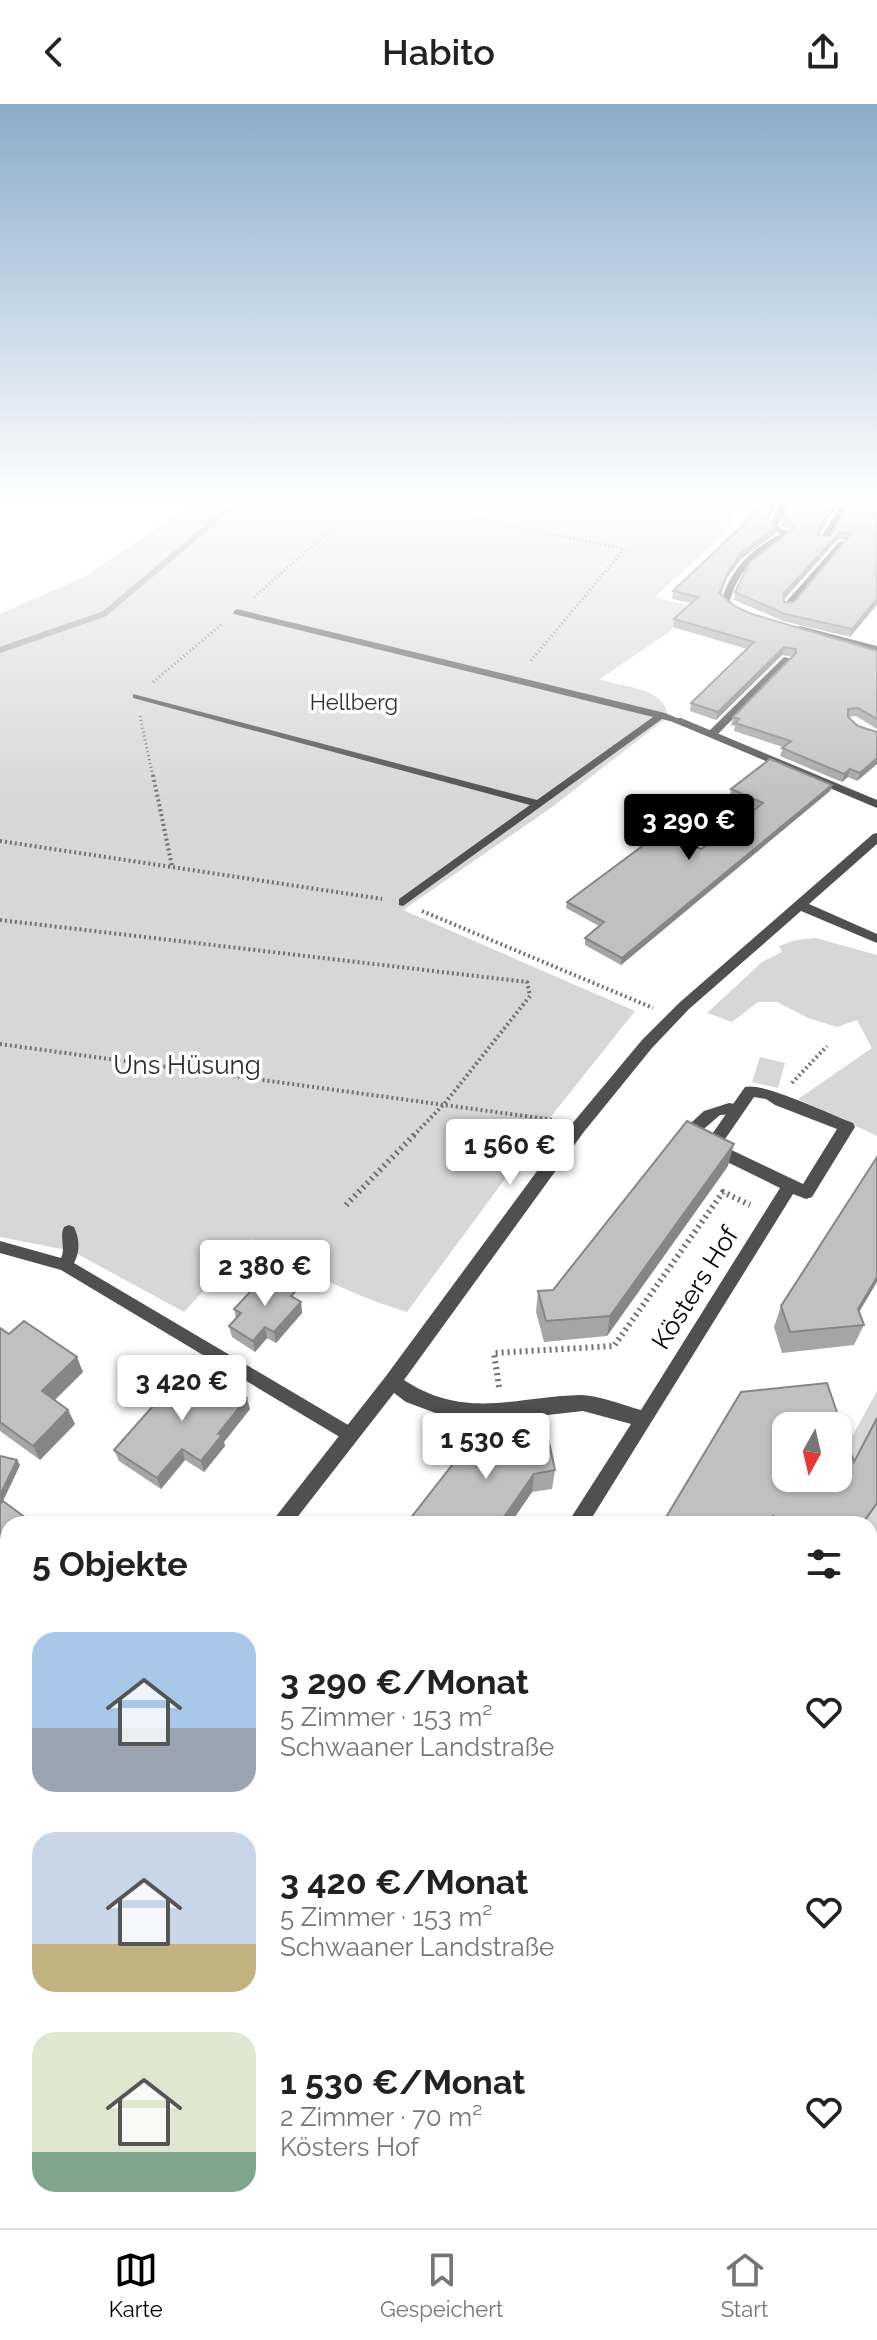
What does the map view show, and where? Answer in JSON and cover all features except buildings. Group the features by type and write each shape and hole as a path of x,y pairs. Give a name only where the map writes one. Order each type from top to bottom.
{"street":[{"path":"677,720 877,804"},
{"path":"286,1516 392,1382 577,1129 684,1006 877,837"},
{"path":"800,905 877,939"},
{"path":"750,1091 770,1094 780,1101 847,1127 806,1193 711,1147 750,1091"},
{"name":"Kösters Hof","path":"582,1516 790,1185"},
{"path":"392,1382 413,1396 449,1410 503,1412 583,1403 645,1419"}],"lane":[{"path":"725,602 743,612"},
{"path":"787,606 790,602"},
{"path":"237,612 677,720"},
{"path":"784,624 877,649"},
{"path":"712,734 787,659"},
{"path":"136,696 538,804"},
{"path":"403,902 662,715"},
{"path":"686,1136 710,1112 727,1107 738,1109"},
{"path":"65,1265 72,1251 69,1231"},
{"path":"0,1247 65,1265 349,1434"}],"path":[{"path":"237,612 248,602"},
{"path":"516,679 580,602"},
{"path":"0,841 403,902 653,1009"},
{"path":"0,920 527,982 530,996 445,1103 346,1205"},
{"path":"0,1044 445,1103 549,1119 577,1129"},
{"path":"780,1101 804,1067 827,1046"},
{"path":"503,1412 494,1353 614,1346 723,1192 771,1215"}],"green space":[{"path":"27,602 674,602 693,607 669,632 600,679 652,694 666,707 668,717 552,807 403,910 635,1011 549,1119 407,1312 327,1281 251,1239 184,1312 72,1251 0,1237 0,614"},
{"path":"816,938 877,955 877,1136 798,1099 872,1048 857,1020 837,1027 808,1018 777,1002 758,1002 732,1022 707,1013 762,962 782,952 779,946"},
{"path":"760,1057 785,1063 778,1088 752,1082"},
{"path":"877,1391 877,1516 810,1516 828,1492 852,1492 852,1437"}],"waterway":[{"path":"0,650 104,614 118,602"}],"park label":[{"name":"Hellberg","path":"354,702"},
{"name":"Uns Hüsung","path":"187,1065"}]}
